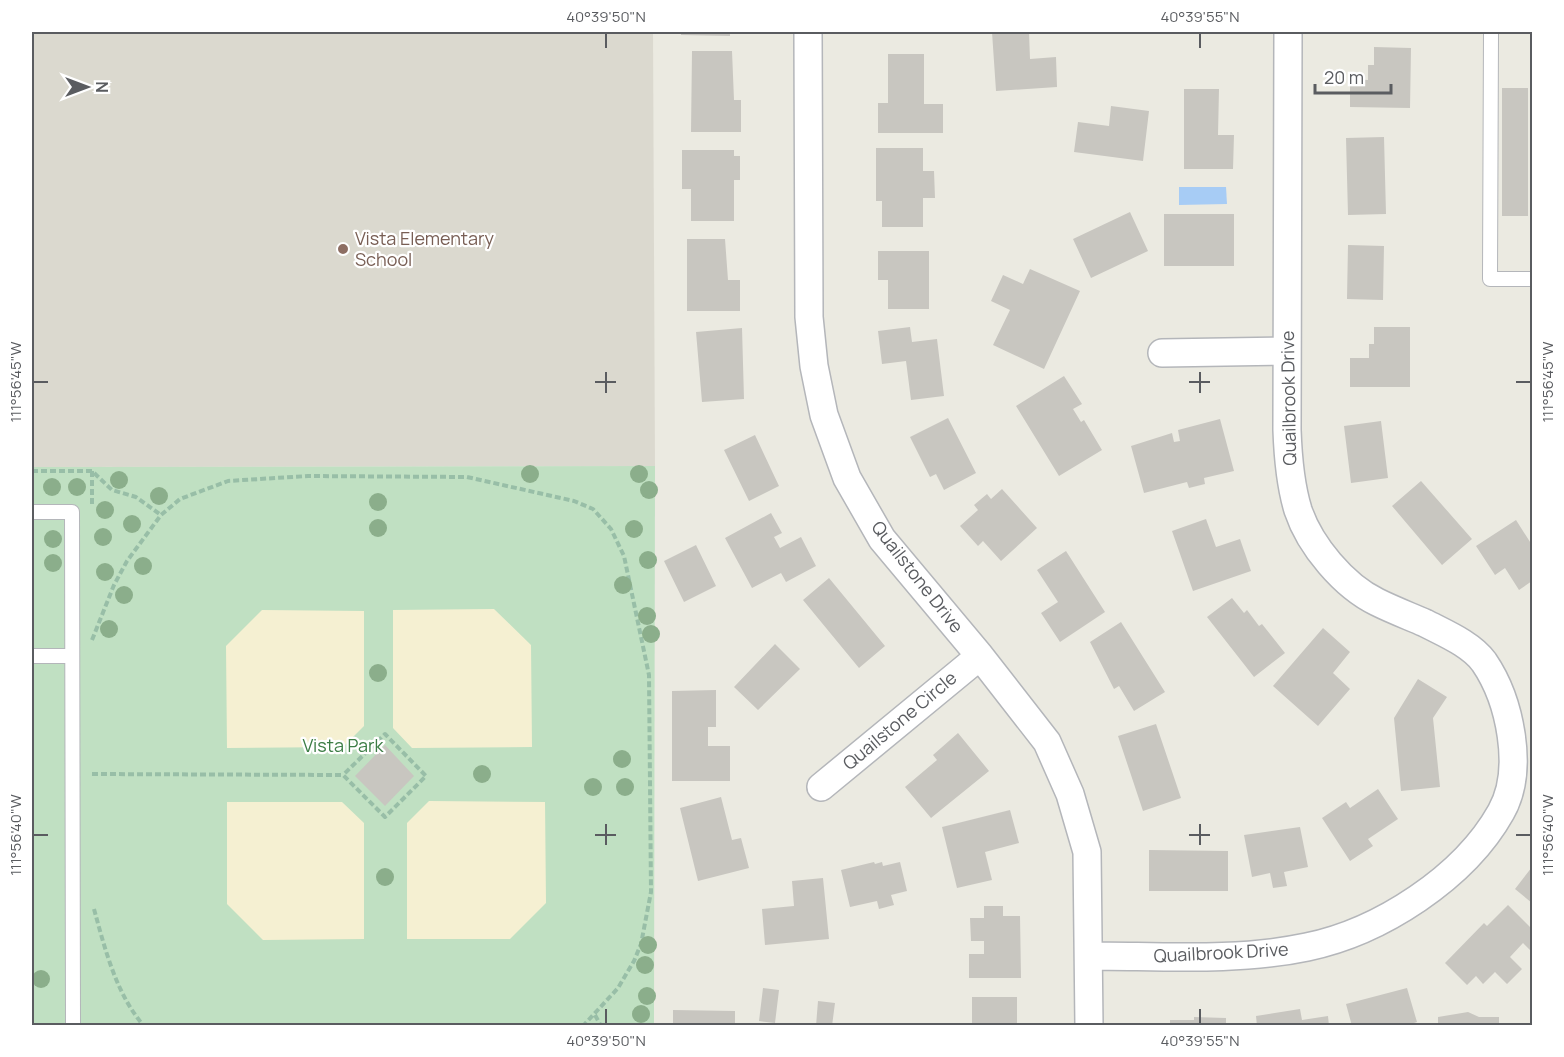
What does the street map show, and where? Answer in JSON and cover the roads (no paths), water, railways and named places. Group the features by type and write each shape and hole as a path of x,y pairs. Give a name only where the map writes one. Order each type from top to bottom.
{"street":[{"name":"Quailstone Drive","path":"808,32 809,317 814,366 824,415 847,478 882,539 980,656 1047,742 1070,794 1087,852 1089,1026"},
{"name":"Quailbrook Drive","path":"1089,956 1270,954 1345,937 1379,922 1410,904 1443,878 1473,849 1502,811 1511,776 1513,742 1504,699 1483,660 1451,636 1375,602 1344,580 1318,546 1299,512 1289,471 1288,32"},
{"path":"1162,352 1287,351"},
{"name":"Quailstone Circle","path":"821,787 980,656"}],"lane":[{"path":"1491,32 1490,279 1533,279"},
{"path":"32,512 72,512 73,1026"},
{"path":"32,656 72,656"}],"water":[{"path":"1179,187 1226,187 1227,204 1179,205"}],"place":[{"name":"Vista Elementary School","path":"343,249"}],"park label":[{"name":"Vista Park","path":"343,746"}]}
